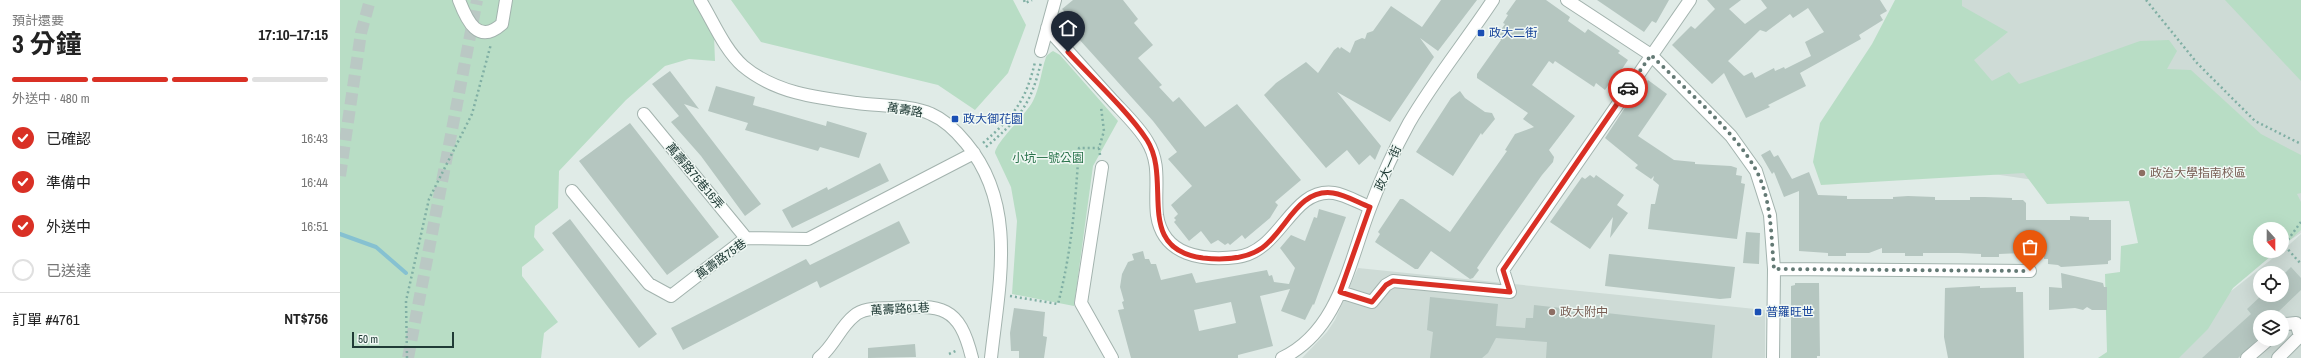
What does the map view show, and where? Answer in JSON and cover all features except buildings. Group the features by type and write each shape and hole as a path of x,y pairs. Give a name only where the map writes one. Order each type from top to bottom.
{"street":[{"path":"459,0 473,28 483,33 494,32 502,24 506,0"},
{"name":"萬壽路","path":"700,0 743,65 758,75 811,98 931,114 959,135 974,153 984,168 992,188 1001,229 1001,256 991,358"},
{"path":"1041,51 1055,0"},
{"name":"政大一街","path":"1282,358 1301,346 1320,328 1333,308 1370,207 1410,122 1493,0"},
{"path":"1567,0 1651,55 1731,136 1756,170 1770,214 1774,269 1773,358"},
{"path":"1340,292 1372,302 1386,285 1393,281 1510,292 1503,270 1690,0"},
{"path":"1047,28 1148,141 1157,167 1157,215 1161,230 1168,241 1177,249 1192,256 1205,258 1236,257 1252,253 1271,240 1303,202 1324,193 1334,194 1370,207"},
{"name":"萬壽路75巷16弄","path":"644,114 746,238"},
{"name":"萬壽路75巷","path":"572,191 649,284 671,296 746,238 808,239 974,153"},
{"path":"1102,167 1081,303 1112,358"},
{"path":"1774,269 2030,271"},
{"name":"萬壽路61巷","path":"820,358 833,344 844,326 855,315 867,310 928,306 943,309 952,315 965,333 972,358"},
{"path":"2278,358 2300,336 2296,323 2289,324"},
{"path":"2247,358 2261,346"}],"path":[{"path":"1024,0 1025,3 1032,0"},
{"path":"2146,0 2197,63 2255,121 2301,144"},
{"path":"407,358 406,301 430,199 472,114 494,32"},
{"path":"983,143 1003,126 1022,102 1030,83 1037,53 1041,51 1043,55 1027,104 1008,128 986,147"},
{"path":"1009,296 1058,304 1068,267 1073,231 1078,148 1099,148 1104,131 1100,102 1104,107"},
{"path":"2301,222 2284,246 2301,264"}],"shaded area":[{"name":"政治大學指南校區","path":"1910,0 2301,0 2301,233 2289,241 2289,222 2253,222 2253,256 2167,319 2130,194 1837,151"},
{"path":"2301,234 2301,358 2146,358 2253,274 2253,302 2289,302 2289,266 2263,266 2273,258 2289,258 2289,245"},
{"name":"政大附中","path":"1358,268 1765,310 1765,358 1302,358 1327,332 1335,320"}],"green space":[{"path":"340,0 696,0 714,36 715,61 689,59 665,66 626,100 559,171 558,208 535,226 534,237 544,250 522,267 522,276 558,322 544,333 541,358 340,358"},
{"path":"731,0 1013,0 1026,25 1008,73 975,110 938,85 761,42"},
{"name":"政治大學指南校區","path":"1895,0 1962,0 1962,6 2008,32 1974,60 1992,81 2009,72 2019,84 2140,41 2169,40 2177,51 2167,69 2191,70 2261,134 2301,155 2301,193 2297,194 2301,202 2301,230 2289,241 2289,222 2253,222 2253,258 2269,258 2259,266 2253,266 2253,271 2233,288 2208,329 2179,358 2098,358 2107,352 2105,274 2120,272 2121,246 2138,243 2129,201 2047,204 2024,173 1821,185 1813,162 1820,123 1872,44"},
{"path":"2225,0 2301,0 2301,81"},
{"name":"小坑一號公園","path":"1053,51 1060,55 1118,121 1093,166 1074,306 1012,294 1017,221 1011,187 995,153 1000,142 1033,101 1046,57"}],"waterway":[{"path":"340,234 376,247 406,273"}],"tunnel":[{"path":"340,176 361,33 370,0"},
{"path":"408,358 477,0"}],"way so far":[{"path":"1628,88 1651,55 1731,136 1756,170 1764,193 1770,214 1774,269 2030,271"}],"place":[{"name":"政大二街","path":"1481,33"},
{"name":"政大御花園","path":"955,119"},
{"name":"政治大學指南校區","path":"2142,173"},
{"name":"政大附中","path":"1552,312"},
{"name":"普羅旺世","path":"1758,312"}],"route":[{"path":"1068,52 1148,141 1157,167 1157,215 1161,230 1168,241 1177,249 1192,256 1205,258 1241,257 1262,248 1271,240 1303,202 1324,193 1334,194 1370,207 1340,292 1372,302 1386,285 1393,281 1510,292 1503,270 1628,88"}]}
